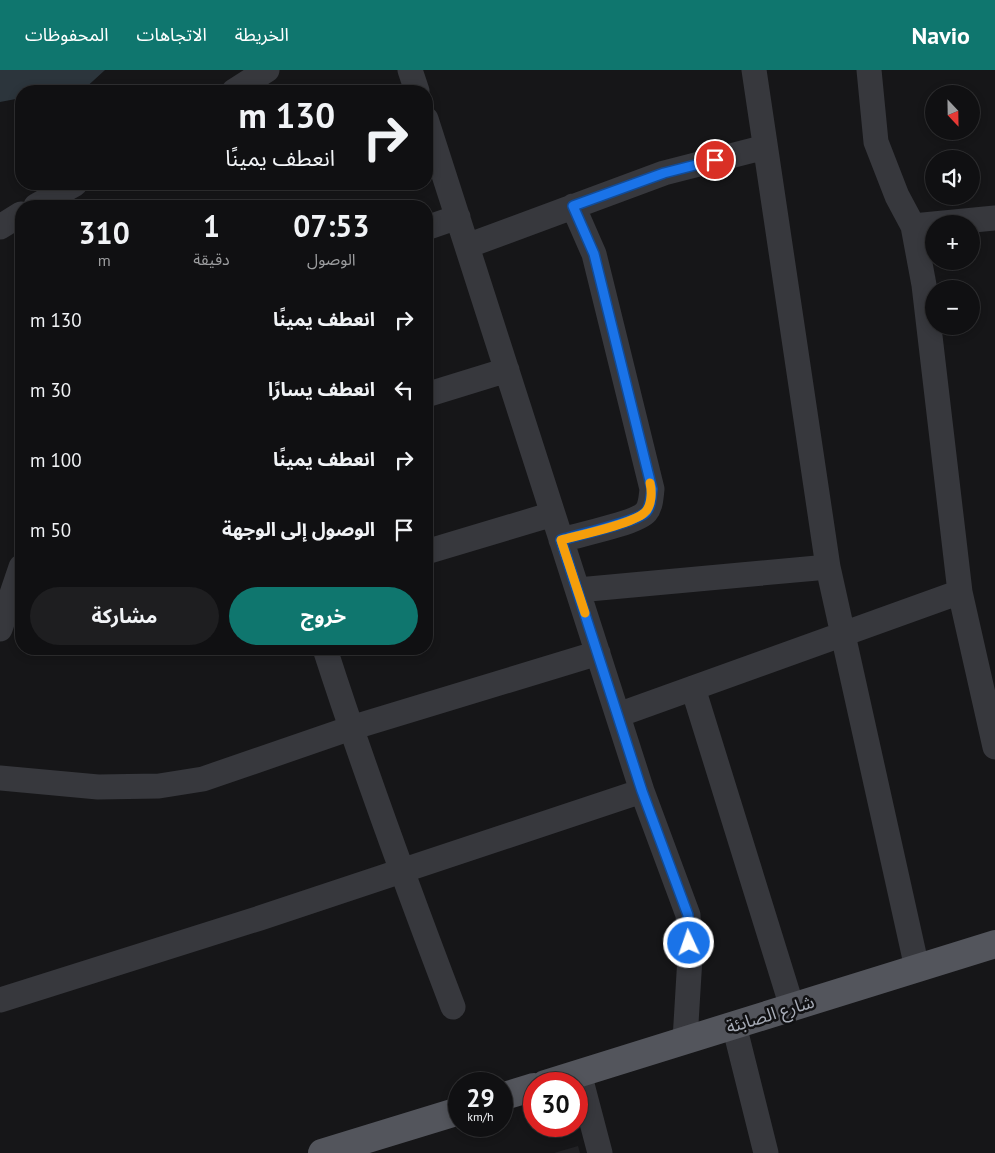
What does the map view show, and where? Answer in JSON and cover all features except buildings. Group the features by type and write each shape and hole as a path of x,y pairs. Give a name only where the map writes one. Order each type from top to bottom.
{"main road":[{"name":"شارع الصابئة","path":"582,1072 995,944"},
{"path":"322,1153 448,1114"}],"street":[{"path":"243,85 267,70"},
{"path":"410,70 415,85"},
{"path":"754,70 828,567 917,968"},
{"path":"870,70 876,142 897,196 914,226 924,285 960,592 995,747"},
{"path":"433,141 642,791 688,915 690,957 686,1040"},
{"path":"467,246 664,173 766,147"},
{"path":"47,200 64,190"},
{"path":"561,540 628,521 645,513 650,502 652,489 594,254 573,206"},
{"path":"433,226 458,217"},
{"path":"0,227 15,218"},
{"path":"914,226 995,218"},
{"path":"433,393 507,370"},
{"path":"433,550 553,514"},
{"path":"578,590 828,567"},
{"path":"15,585 0,629 15,630"},
{"path":"618,715 960,592"},
{"path":"0,778 98,788 159,786 203,779 351,728 598,653"},
{"path":"327,655 401,871 453,1008"},
{"path":"692,688 792,1007"},
{"path":"0,1000 642,791"},
{"path":"734,1025 766,1153"},
{"path":"588,1107 600,1153"}],"shaded area":[{"path":"0,70 105,70 89,85 15,85 15,99 0,102"},
{"path":"578,1146 580,1153 554,1153"}],"slow traffic":[{"path":"585,613 561,540 628,521 645,513 650,502 652,489 650,483"}],"route":[{"path":"689,943 688,915 642,791 561,540 628,521 645,513 650,502 652,489 594,254 573,206 664,173 715,160"}]}
